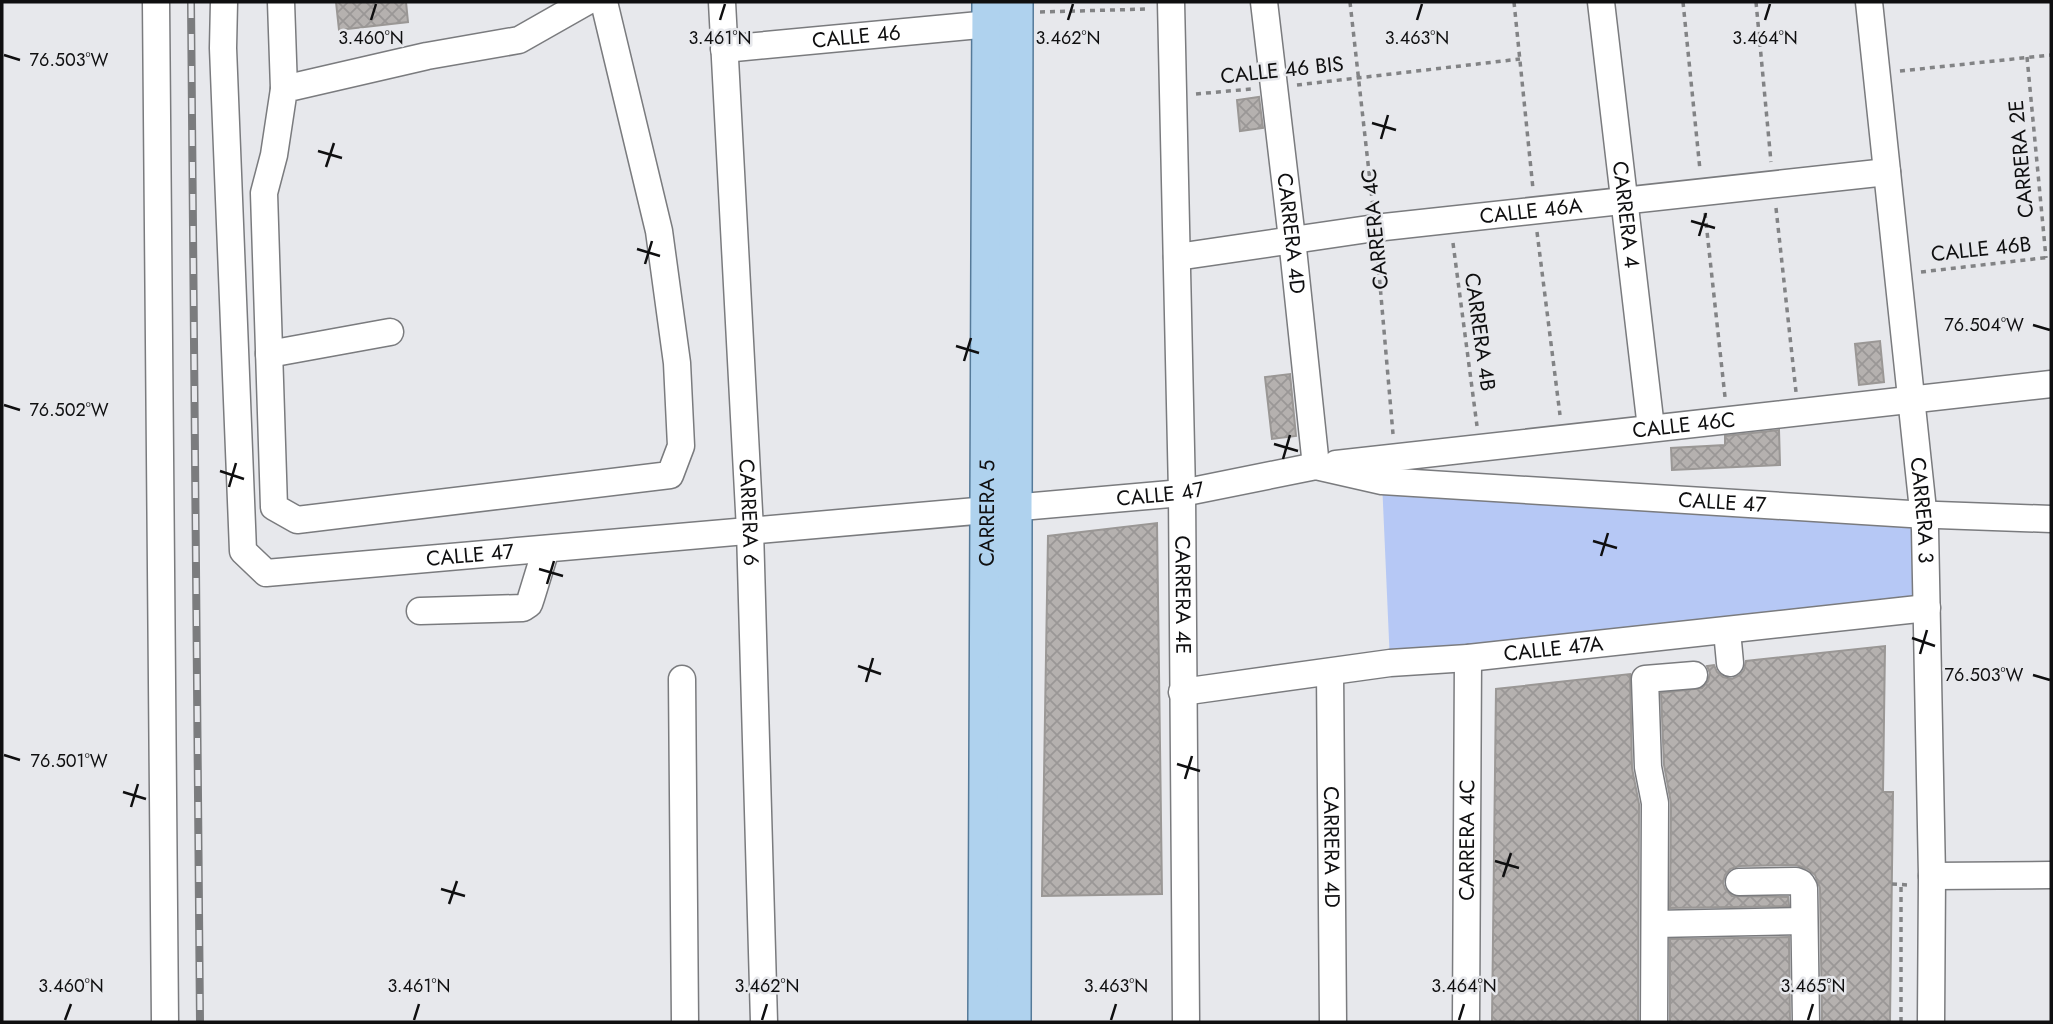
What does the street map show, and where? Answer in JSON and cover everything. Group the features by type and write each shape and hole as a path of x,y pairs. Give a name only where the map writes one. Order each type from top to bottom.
{"main road":[{"name":"CARRERA 5","path":"985,1022 1001,508 1023,7"},
{"name":"CARRERA 5","path":"990,13 1014,1022"}],"street":[{"path":"156,2 165,1022"},
{"name":"CALLE 47","path":"224,2 223,48 243,551 266,573 1182,493 1316,466 1382,481 1924,515 2051,519"},
{"path":"281,2 284,89 274,155 264,193 274,507 297,520 670,475 681,446 677,363 659,231 604,2"},
{"name":"CARRERA 6","path":"722,2 750,530 764,1022"},
{"name":"CARRERA 4D","path":"1264,2 1316,466"},
{"name":"CARRERA 4","path":"1601,2 1651,428"},
{"name":"CARRERA 3","path":"1869,2 1924,515 1932,876 1931,1022"},
{"path":"284,89 427,56 519,40 574,5"},
{"name":"CARRERA 4E","path":"1171,5 1182,493 1186,1022"},
{"name":"CALLE 46","path":"724,49 990,13"},
{"name":"CALLE 46A","path":"1177,257 1376,228 1887,172"},
{"path":"269,354 390,332"},
{"name":"CALLE 46C","path":"1316,466 2051,384"},
{"path":"420,611 523,608 529,604 546,549"},
{"name":"CALLE 47A","path":"1182,692 1390,663 1468,658 1927,608"},
{"path":"1727,631 1730,663"},
{"name":"CARRERA 4C","path":"1466,1022 1468,658"},
{"name":"CARRERA 4D","path":"1330,672 1333,1022"},
{"path":"1654,1022 1655,803 1648,767 1645,679 1694,675"},
{"path":"682,679 685,1022"},
{"path":"1932,876 2051,875"},
{"path":"1739,881 1801,883 1804,888 1805,1022"},
{"path":"1655,924 1804,921"}],"path":[{"name":"CARRERA 4C","path":"1350,2 1376,228 1395,457"},
{"path":"1023,7 1171,5"},
{"path":"1893,72 2051,55"},
{"name":"CARRERA 2E","path":"2027,57 2048,257"},
{"name":"CALLE 46 BIS","path":"1173,96 1520,59"},
{"name":"CARRERA 4B","path":"1450,220 1480,448"},
{"name":"CALLE 46B","path":"1913,273 2048,257"},
{"path":"1901,884 1901,1022"}],"shaded area":[{"path":"1382,481 1924,515 1927,608 1390,663"}],"building":[{"path":"336,2 406,2 408,22 339,30"},
{"path":"1259,97 1263,128 1240,131 1237,100"},
{"path":"1880,341 1884,382 1859,385 1855,344"},
{"path":"1290,374 1296,436 1272,439 1265,377"},
{"path":"1779,430 1780,465 1672,470 1671,448 1725,445 1725,436"},
{"path":"1157,523 1162,894 1042,896 1048,536"},
{"path":"1885,646 1883,792 1893,792 1890,1022 1822,1022 1820,888 1815,875 1808,869 1796,865 1739,866 1730,869 1725,875 1725,889 1732,896 1788,897 1789,906 1670,908 1671,803 1664,765 1661,693 1702,688 1710,673 1707,666 1714,665 1723,677 1732,679 1744,670 1746,661"},
{"path":"1630,674 1632,768 1639,804 1638,1022 1492,1022 1496,689"},
{"path":"1789,937 1790,1022 1670,1022 1670,939"}],"railway":[{"path":"191,2 200,1022"}]}
